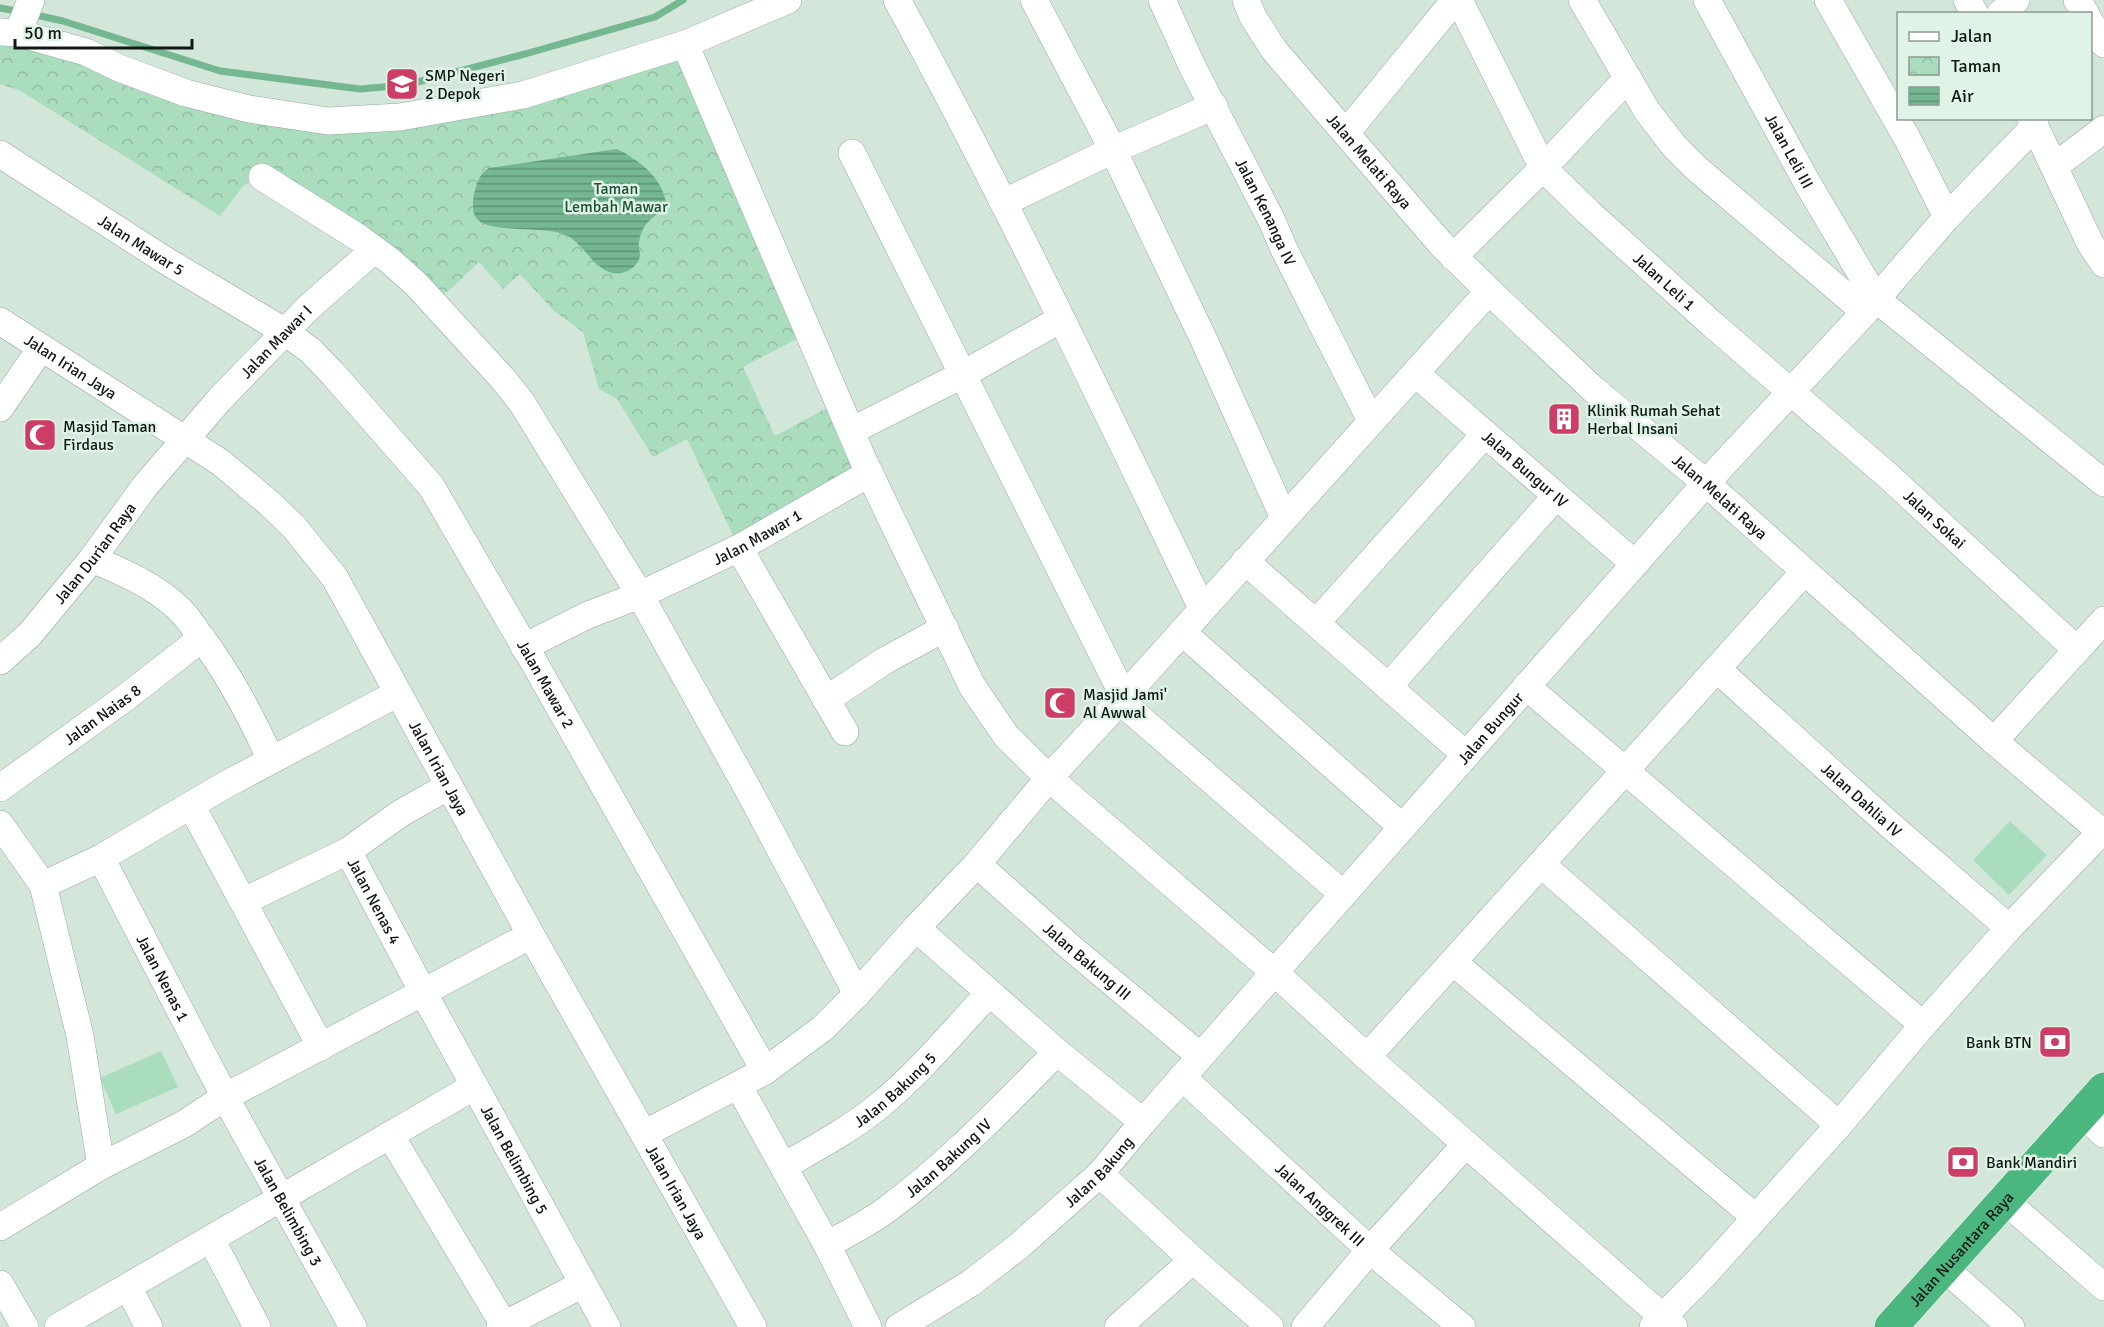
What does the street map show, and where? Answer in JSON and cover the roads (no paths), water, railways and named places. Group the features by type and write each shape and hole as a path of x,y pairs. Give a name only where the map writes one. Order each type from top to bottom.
{"highway":[{"name":"Jalan Nusantara Raya","path":"1891,1327 2004,1200 2093,1124 2104,1089"}],"street":[{"path":"32,0 9,32 86,52 119,68 186,93 249,109 328,121 400,117 523,95 685,44 788,0"},
{"path":"897,0 1004,203 1202,608"},
{"path":"1034,0 1113,150 1203,338 1284,518"},
{"name":"Jalan Kenanga IV","path":"1162,0 1193,68 1371,421"},
{"name":"Jalan Melati Raya","path":"1245,0 1274,50 1453,257 1488,291 1593,389 1706,483 1994,741 2103,831"},
{"path":"1346,133 1457,0 1543,168"},
{"path":"1582,0 1647,111 1674,146 1696,168 1870,306 2104,483"},
{"name":"Jalan Leli III","path":"1707,0 1809,186 1870,306"},
{"path":"1828,0 1907,138 1947,217"},
{"path":"2002,12 2016,0"},
{"path":"2092,24 2104,44"},
{"path":"685,44 850,431 972,686 989,714 1007,737 1049,778 1269,977 1367,1057 1466,1144 1663,1324 2009,928 2103,831"},
{"path":"1453,257 1543,168 1628,78"},
{"path":"1004,203 1113,150 1214,106"},
{"path":"2033,122 2090,243 2104,264"},
{"name":"Jalan Bungur","path":"1269,977 1706,483 1870,306 2033,122"},
{"path":"2055,166 2104,129"},
{"path":"852,153 1122,699 1343,894"},
{"name":"Jalan Mawar 5","path":"0,154 161,257 284,331"},
{"name":"Jalan Leli 1","path":"1543,168 1790,392"},
{"path":"262,177 390,261 416,284 522,403 640,595 762,815 857,994"},
{"name":"Jalan Mawar I","path":"185,440 284,331 374,250"},
{"path":"644,1134 765,1071 823,1028 977,864 1049,778 1488,291"},
{"path":"850,431 962,375 1061,320"},
{"name":"Jalan Irian Jaya","path":"0,321 220,462 269,503 294,527 318,556 334,578 531,935 753,1327"},
{"name":"Jalan Mawar 2","path":"284,331 311,351 334,375 431,486 765,1071"},
{"path":"0,408 41,348"},
{"name":"Jalan Bungur IV","path":"1415,373 1635,564"},
{"name":"Jalan Sokai","path":"1790,392 1886,474 2077,650"},
{"path":"1316,623 1485,434"},
{"name":"Jalan Durian Raya","path":"0,661 30,634 92,559 145,486 185,440"},
{"name":"Jalan Mawar 1","path":"524,647 588,615 640,595 739,548 870,473"},
{"path":"1388,687 1556,496"},
{"path":"739,548 845,732"},
{"path":"92,559 152,588 180,610 213,652 272,760"},
{"path":"1245,561 1466,755"},
{"path":"1367,1057 1804,572"},
{"path":"1994,741 2104,621"},
{"path":"826,700 884,661 945,628"},
{"path":"1182,632 1402,827"},
{"name":"Jalan Naias 8","path":"0,788 125,698 202,638"},
{"name":"Jalan Dahlia IV","path":"1717,669 1890,825 2009,928"},
{"path":"1526,686 1923,1025"},
{"path":"43,885 101,858 191,804 398,693"},
{"path":"348,851 402,813 449,786"},
{"path":"191,804 321,1047"},
{"path":"0,824 43,885 80,1036 101,1166"},
{"name":"Jalan Nenas 4","path":"243,901 348,851 423,992"},
{"name":"Jalan Nenas 1","path":"101,858 225,1097"},
{"name":"Jalan Bakung III","path":"977,864 1069,946 1200,1056"},
{"path":"1541,864 1839,1125"},
{"path":"916,928 1057,1052 1143,1122"},
{"path":"0,1227 101,1166 184,1124 225,1097 531,935"},
{"path":"1453,962 1755,1217"},
{"name":"Jalan Bakung","path":"899,1327 971,1283 1019,1246 1100,1174 1269,977"},
{"name":"Jalan Belimbing 5","path":"423,992 607,1327"},
{"name":"Jalan Bakung 5","path":"784,1166 847,1129 880,1104 912,1075 988,993"},
{"name":"Jalan Bakung IV","path":"827,1245 889,1209 921,1183 958,1150 1057,1052"},
{"name":"Jalan Anggrek III","path":"1182,1077 1370,1250 1462,1327"},
{"path":"738,1085 827,1245 868,1327"},
{"path":"58,1327 476,1086"},
{"name":"Jalan Belimbing 3","path":"225,1097 353,1327"},
{"path":"390,1135 502,1326 584,1284"},
{"path":"1305,1327 1370,1250 1466,1144"},
{"path":"1100,1174 1270,1327"},
{"path":"2004,1200 2104,1287"},
{"path":"211,1239 257,1327"},
{"path":"1118,1327 1193,1260"},
{"path":"1943,1267 2011,1327"},
{"path":"0,1284 25,1327"},
{"path":"128,1287 149,1327"}],"water":[{"path":"617,149 651,173 662,189 667,210 652,218 645,226 640,236 639,259 636,265 627,271 612,273 604,270 578,244 563,234 543,230 494,227 478,220 474,215 473,201 476,186 481,176 489,168"}],"waterway":[{"path":"31,14 63,21 220,71 360,89 406,85 525,54 655,17 683,0"},
{"path":"0,8 21,12"}],"place":[{"name":"SMP Negeri 2 Depok","path":"402,84"},
{"name":"Klinik Rumah Sehat Herbal Insani","path":"1564,419"},
{"name":"Masjid Taman Firdaus","path":"40,435"},
{"name":"Masjid Jami' Al Awwal","path":"1060,703"},
{"name":"Bank BTN","path":"2055,1042"},
{"name":"Bank Mandiri","path":"1963,1162"}],"park label":[{"name":"Taman Lembah Mawar","path":"616,197"}]}
